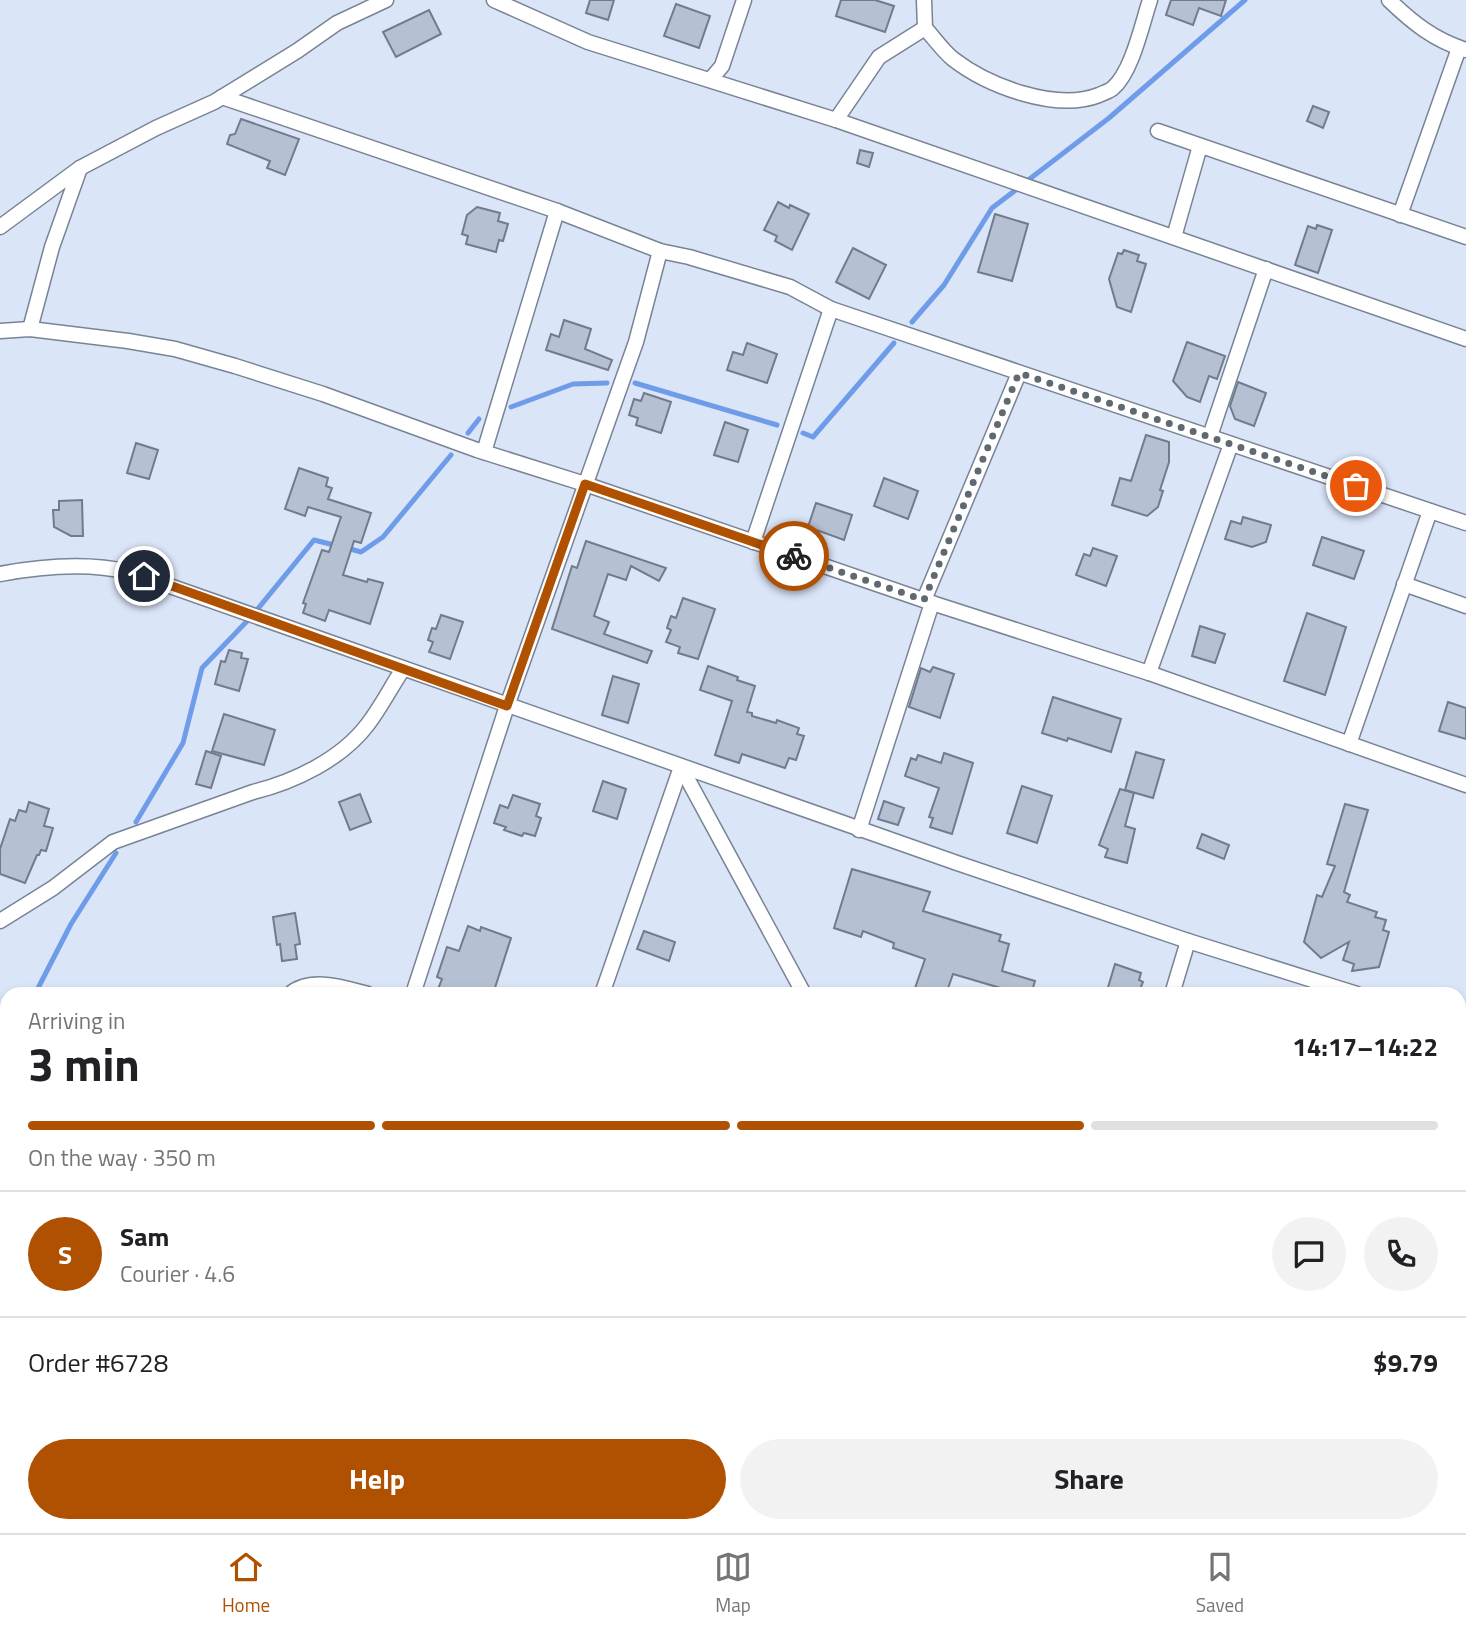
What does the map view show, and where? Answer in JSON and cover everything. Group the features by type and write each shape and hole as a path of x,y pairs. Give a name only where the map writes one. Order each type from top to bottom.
{"street":[{"path":"0,226 80,168 222,97 337,23 386,0"},
{"path":"494,0 588,42 836,120 1466,339"},
{"path":"710,80 722,66 744,0"},
{"path":"924,0 925,27 952,58 975,74 1035,97 1068,101 1092,97 1113,89 1126,71 1150,0"},
{"path":"1389,0 1417,26 1447,44 1463,49 1400,215"},
{"path":"836,120 879,57 925,27"},
{"path":"222,97 557,211 660,251 790,287 831,309 1466,523"},
{"path":"1158,131 1466,237"},
{"path":"1174,237 1200,146"},
{"path":"30,329 52,247 80,168"},
{"path":"484,452 557,211"},
{"path":"415,987 507,706 636,342 660,251"},
{"path":"1210,436 1266,270"},
{"path":"753,542 831,309"},
{"path":"0,331 30,329 175,349 323,394 484,452 928,602 1149,673 1466,785"},
{"path":"859,830 928,602 1019,373"},
{"path":"1149,673 1231,444"},
{"path":"1349,744 1430,511"},
{"path":"0,574 52,566 111,568 130,572 859,830 1188,941 1335,987"},
{"path":"1404,584 1466,606"},
{"path":"0,921 53,888 113,842 277,786 337,755 367,725 403,669"},
{"path":"604,987 681,767"},
{"path":"681,767 800,987"},
{"path":"1174,987 1188,941"},
{"path":"305,987 316,984 332,987"}],"building":[{"path":"590,0 614,0 608,20 586,13"},
{"path":"841,0 875,0 894,6 885,32 836,16"},
{"path":"1171,0 1226,0 1221,16 1199,8 1193,25 1166,15"},
{"path":"676,4 710,16 699,48 664,36"},
{"path":"429,10 441,34 396,57 383,32"},
{"path":"1313,106 1329,112 1323,128 1307,121"},
{"path":"241,119 299,139 285,175 267,168 270,161 227,144"},
{"path":"860,150 873,153 869,167 857,163"},
{"path":"778,202 809,214 792,250 775,241 777,236 764,230"},
{"path":"477,207 500,213 498,221 508,224 503,241 499,240 496,252 466,244 468,236 462,234 467,215"},
{"path":"995,214 1028,224 1012,281 978,272"},
{"path":"1317,225 1332,230 1318,273 1295,265 1308,226 1316,229"},
{"path":"853,248 886,265 869,299 836,282"},
{"path":"1124,250 1139,255 1137,261 1146,264 1131,312 1117,307 1109,279 1118,253 1122,254"},
{"path":"564,320 591,329 585,349 612,360 608,370 546,350 551,334 559,337"},
{"path":"1187,342 1225,356 1217,379 1209,376 1200,402 1187,397 1173,381"},
{"path":"747,343 777,354 767,383 727,370 733,352 743,355"},
{"path":"1238,382 1266,393 1254,426 1235,419 1230,406"},
{"path":"644,393 671,402 661,433 636,425 638,418 629,415 634,399 641,401"},
{"path":"725,422 748,430 738,462 714,455"},
{"path":"1146,435 1169,442 1169,462 1160,490 1163,491 1158,507 1147,516 1112,505 1120,478 1131,481"},
{"path":"136,443 158,450 149,479 127,473"},
{"path":"299,468 328,478 326,486 332,488 328,499 371,513 361,543 354,541 343,575 367,582 368,579 383,583 370,624 329,610 325,621 303,613 306,604 303,603 322,550 329,552 341,517 308,507 305,516 285,509"},
{"path":"884,478 918,491 908,519 874,506"},
{"path":"82,500 83,536 71,536 54,527 53,510 59,510 59,501"},
{"path":"816,503 852,515 844,540 808,527"},
{"path":"1243,517 1271,525 1266,542 1252,547 1225,539 1231,521 1241,524"},
{"path":"1322,537 1364,551 1354,579 1313,565"},
{"path":"586,541 666,568 659,581 631,566 626,580 608,574 594,616 609,622 604,634 652,651 647,663 552,629 572,566 577,568"},
{"path":"1093,548 1117,556 1106,586 1076,575 1084,554 1090,556"},
{"path":"683,598 715,609 698,659 678,653 680,647 666,642 671,630 667,628 671,616 676,618"},
{"path":"1307,613 1346,627 1325,695 1284,681"},
{"path":"441,615 463,622 450,659 429,652 433,642 428,640"},
{"path":"1200,626 1225,634 1215,663 1192,656"},
{"path":"229,650 242,653 241,658 248,659 239,691 215,684 221,661 225,662"},
{"path":"708,666 755,686 747,712 752,713 752,716 776,723 777,720 799,728 797,734 804,736 796,760 789,758 785,768 742,754 739,763 715,755 732,701 700,690"},
{"path":"933,667 954,674 940,718 909,707 921,668 930,672"},
{"path":"613,676 639,684 628,723 602,715"},
{"path":"1053,697 1121,719 1111,752 1042,733"},
{"path":"1448,702 1466,708 1466,739 1439,731"},
{"path":"224,714 275,730 264,765 212,751"},
{"path":"206,751 221,756 211,788 196,784"},
{"path":"1136,752 1164,760 1153,798 1125,790"},
{"path":"944,753 973,763 952,834 930,827 933,818 929,817 939,788 905,776 911,758 916,760 918,755 941,763"},
{"path":"603,781 626,789 617,819 593,811"},
{"path":"1022,786 1052,796 1037,843 1007,833"},
{"path":"1120,789 1134,793 1125,826 1135,829 1127,863 1105,857 1108,849 1099,845"},
{"path":"360,794 371,822 350,830 339,802"},
{"path":"513,795 540,804 536,816 541,818 535,836 524,833 522,836 504,830 506,827 494,823 500,805 508,808"},
{"path":"884,801 904,808 898,825 878,819"},
{"path":"29,802 49,809 44,826 53,828 46,851 41,850 37,855 25,883 0,874 0,849 10,819 15,821 19,810 26,812"},
{"path":"1345,804 1368,810 1344,892 1350,895 1347,902 1377,912 1375,917 1386,920 1383,930 1389,932 1379,967 1352,971 1354,964 1343,960 1349,942 1321,958 1304,942 1317,895 1322,897 1335,866 1327,864"},
{"path":"1202,834 1229,845 1224,859 1197,848"},
{"path":"852,869 930,892 923,911 1001,935 999,941 1009,944 1002,971 1035,981 1033,987 997,987 953,974 948,987 915,987 925,959 893,948 894,943 863,931 861,937 834,928"},
{"path":"295,913 300,944 295,945 297,959 282,961 273,917"},
{"path":"468,926 480,931 481,927 511,938 495,987 439,987 442,979 437,977 447,947 459,951"},
{"path":"644,931 675,942 669,961 637,949"},
{"path":"1115,964 1141,973 1141,987 1108,987"}],"waterway":[{"path":"1027,181 1109,118 1245,0"},
{"path":"912,322 944,285 992,208 1017,189"},
{"path":"803,433 813,437 894,343"},
{"path":"511,407 573,384 607,383"},
{"path":"635,383 777,425"},
{"path":"468,433 479,419"},
{"path":"347,548 361,552 383,537 451,455"},
{"path":"136,822 183,743 202,668 252,616 314,540 338,546"},
{"path":"39,987 71,924 116,853"}],"way so far":[{"path":"794,556 924,600 1019,373 1356,486"}],"route":[{"path":"144,576 507,706 585,484 794,556"}]}
